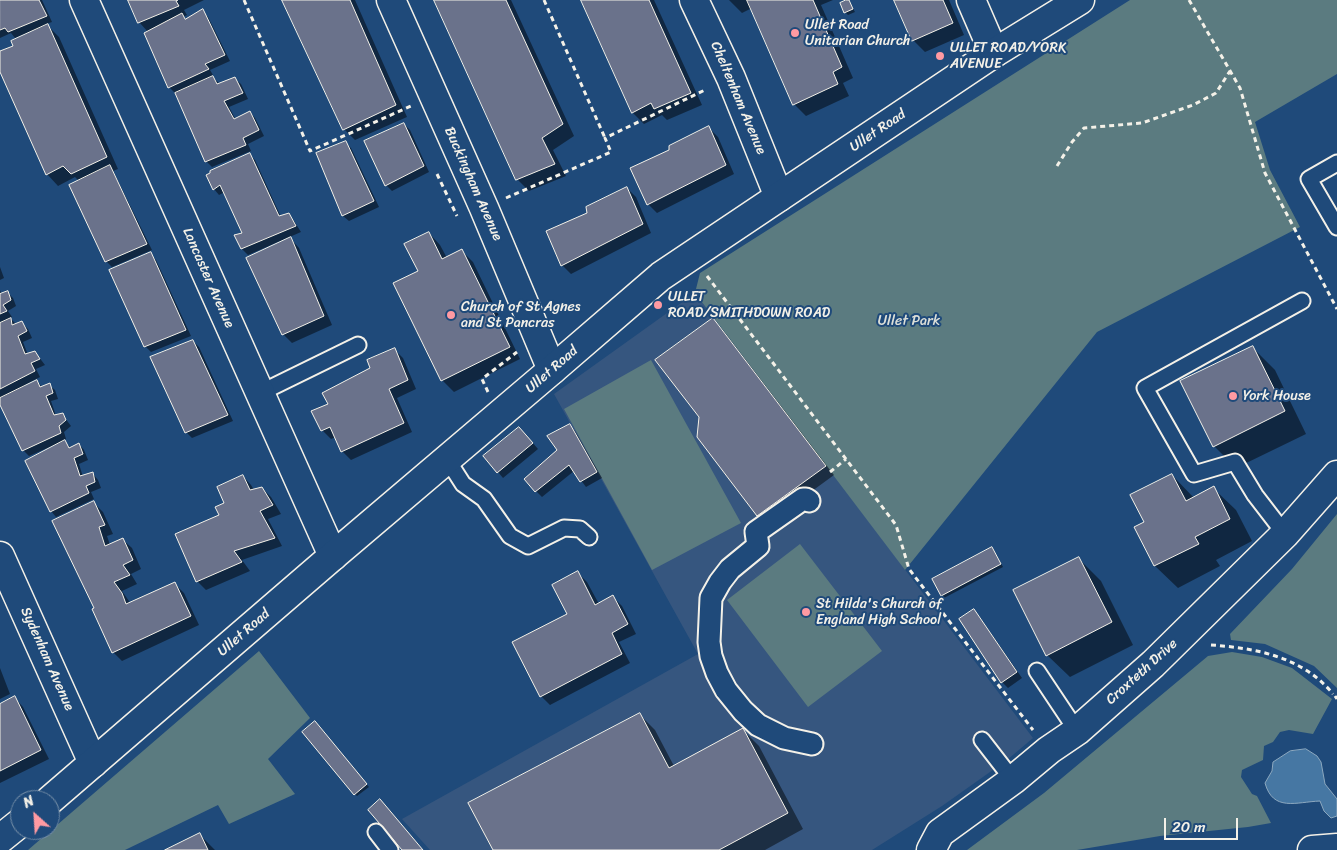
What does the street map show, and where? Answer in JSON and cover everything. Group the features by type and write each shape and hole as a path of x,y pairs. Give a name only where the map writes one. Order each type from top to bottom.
{"street":[{"name":"Lancaster Avenue","path":"84,0 333,556"},
{"name":"Buckingham Avenue","path":"391,0 484,208 552,370"},
{"name":"Cheltenham Avenue","path":"694,0 730,78 779,198"},
{"path":"971,0 994,53"},
{"name":"Ullet Road","path":"60,793 661,276 994,53 1080,0"},
{"name":"Croxteth Drive","path":"930,850 940,833 1077,731 1176,642 1286,534 1337,475"},
{"path":"809,501 803,500 756,532 758,546 730,570 720,582 711,598 709,642 717,673 726,690 743,711 758,725 784,738 812,744"},
{"name":"Sydenham Avenue","path":"0,556 93,763"},
{"path":"0,839 10,831"},
{"path":"1312,850 1337,848"}],"lane":[{"path":"1337,163 1310,179 1337,226"},
{"path":"1286,534 1255,495 1235,462 1194,474 1145,388 1302,301"},
{"path":"260,393 358,345"},
{"path":"447,459 463,484 484,499 510,536 528,546 564,528 580,529 589,537"},
{"path":"1037,670 1077,731"},
{"path":"982,740 1013,780"},
{"path":"376,832 390,850"}],"path":[{"path":"244,0 310,151 434,96"},
{"path":"484,208 612,152 544,0"},
{"path":"1189,0 1240,88 1265,173 1337,309"},
{"path":"1057,166 1072,142 1084,128 1142,123 1193,105 1216,93 1230,71"},
{"path":"605,138 730,78"},
{"path":"437,174 457,218"},
{"path":"691,255 896,525 909,569 1049,750"},
{"path":"499,416 482,379 520,350"},
{"path":"830,472 846,459"},
{"path":"1176,642 1236,647 1265,652 1301,666 1325,684 1335,696"}],"shaded area":[{"name":"St Hilda's Church of England High School","path":"695,293 1033,738 1007,760 942,806 872,850 430,850 402,819 698,654 554,394"},
{"path":"1306,749 1317,756 1321,762 1325,784 1337,799 1337,816 1331,818 1324,811 1320,801 1280,802 1269,792 1265,783 1272,771 1273,762 1290,751"}],"green space":[{"name":"Ullet Park","path":"1130,0 1337,0 1337,74 1255,122 1270,170 1300,227 1097,332 905,570 695,293 700,273"},
{"path":"651,360 741,523 652,570 564,409"},
{"path":"1337,514 1337,688 1314,666 1265,644 1231,640 1230,634 1292,569"},
{"path":"800,544 882,651 808,707 727,600"},
{"path":"259,651 310,718 268,759 295,794 229,824 218,805 125,850 28,850 40,840 60,840 60,822"},
{"path":"1232,652 1262,657 1292,668 1332,699 1313,734 1289,730 1280,732 1273,742 1264,746 1263,760 1242,770 1241,777 1252,794 1257,796 1271,823 1160,836 1077,850 967,850 1044,793 1208,656"}],"building":[{"path":"0,0 39,0 47,16 8,32 5,28 0,30"},
{"path":"128,0 178,0 176,1 179,6 138,23"},
{"path":"282,0 350,0 396,105 343,130"},
{"path":"434,0 506,0 563,124 542,138 555,164 516,180"},
{"path":"581,0 649,0 691,93 654,109 651,103 632,113"},
{"name":"Ullet Road Unitarian Church","path":"747,0 813,0 842,67 833,72 838,84 793,105"},
{"path":"849,0 853,9 844,13 840,3"},
{"name":"Ullet Road Unitarian Church","path":"894,0 943,0 953,23 912,41"},
{"path":"203,9 225,55 205,64 209,69 168,88 144,33 182,13 185,19"},
{"path":"48,24 107,157 71,174 63,166 46,175 0,72 0,51 13,46 11,41"},
{"path":"213,76 217,84 235,77 243,93 224,101 234,119 250,111 259,130 243,138 246,145 205,162 175,93"},
{"path":"404,123 424,166 385,186 364,141"},
{"path":"709,126 726,165 647,205 630,168 669,150 669,146"},
{"path":"346,141 374,201 342,216 316,153"},
{"path":"250,153 279,216 289,213 296,226 241,249 234,235 242,233 220,185 213,190 206,175 210,171"},
{"path":"110,165 147,244 105,262 69,185"},
{"path":"627,187 643,224 561,266 546,231 587,213 586,207"},
{"name":"Church of St Agnes and St Pancras","path":"429,232 442,259 462,249 510,347 441,381 393,283 418,271 404,244"},
{"path":"291,237 324,316 282,335 246,258"},
{"path":"151,252 186,330 144,347 109,270"},
{"path":"8,291 11,300 3,305 7,311 0,314 0,294"},
{"path":"11,318 12,325 22,321 27,331 18,336 25,354 35,351 40,359 31,363 35,371 0,389 0,323"},
{"path":"713,318 826,466 757,516 697,437 699,417 655,360"},
{"path":"193,340 228,415 185,433 150,357"},
{"name":"York House","path":"1253,346 1285,411 1213,447 1180,381"},
{"path":"395,348 408,380 389,389 404,423 341,452 330,427 321,431 311,411 328,404 322,393 370,368 367,360"},
{"path":"37,380 40,387 50,383 53,393 46,396 54,415 63,413 66,420 59,426 61,433 22,451 0,405 0,398"},
{"path":"570,424 597,472 580,482 569,465 535,492 524,479 557,450 547,436"},
{"path":"519,427 533,443 497,473 483,456"},
{"path":"65,440 69,448 79,443 83,454 74,458 80,476 93,472 95,482 86,486 89,493 50,512 25,461"},
{"path":"1172,474 1186,501 1214,486 1230,519 1195,537 1199,544 1154,566 1134,527 1144,522 1130,495"},
{"path":"243,475 250,490 262,487 273,505 260,511 275,538 234,551 242,562 196,582 175,534 219,515 215,507 224,503 217,487"},
{"path":"94,501 105,525 99,527 105,546 123,538 133,560 123,565 130,575 114,582 122,593 126,604 175,582 191,616 112,653 92,609 94,608 52,521"},
{"path":"992,547 1001,564 941,596 932,579"},
{"path":"1079,557 1112,622 1046,656 1013,590"},
{"path":"578,571 595,605 613,595 628,624 612,633 622,654 540,697 512,642 567,614 552,585"},
{"path":"974,609 1017,672 1001,683 959,619"},
{"path":"15,696 41,750 0,771 0,704"},
{"path":"640,713 669,768 743,728 788,813 719,850 493,850 468,803"},
{"path":"315,721 367,784 354,795 302,732"},
{"path":"380,799 423,850 402,850 368,810"},
{"path":"200,833 208,850 165,850"}],"place":[{"name":"Ullet Road Unitarian Church","path":"795,33"},
{"name":"ULLET ROAD/YORK AVENUE","path":"940,56"},
{"name":"ULLET ROAD/SMITHDOWN ROAD","path":"658,305"},
{"name":"Church of St Agnes and St Pancras","path":"451,315"},
{"name":"York House","path":"1233,396"},
{"name":"St Hilda's Church of England High School","path":"806,612"}]}
